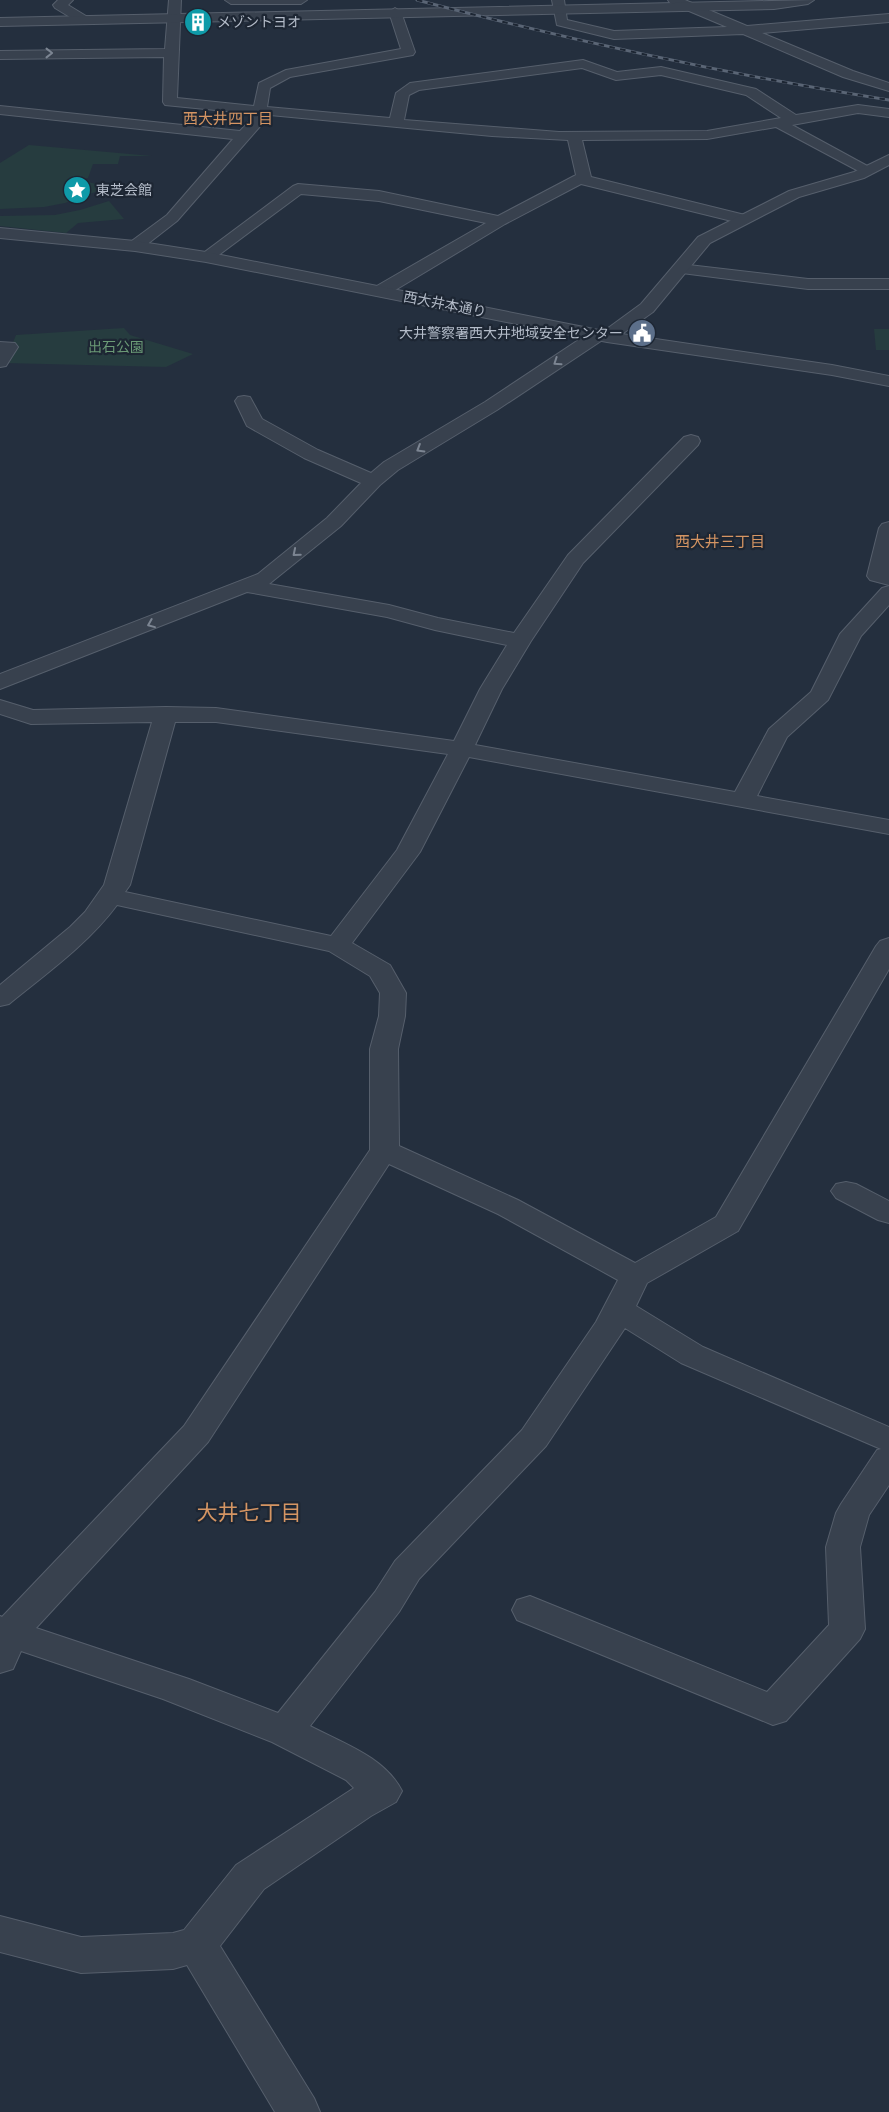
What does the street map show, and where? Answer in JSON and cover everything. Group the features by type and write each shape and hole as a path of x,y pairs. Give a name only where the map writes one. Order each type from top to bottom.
{"street":[{"path":"175,0 170,102 492,132 574,136 707,135 858,109 889,113"},
{"path":"231,0 300,0"},
{"path":"385,0 414,10 413,12"},
{"path":"674,0 749,30 848,74 889,87"},
{"path":"0,22 175,16 413,12 558,4 690,6 774,4 808,0"},
{"path":"59,2 82,19"},
{"path":"558,4 560,22 614,35 749,30 889,18"},
{"path":"266,112 260,108 264,86 286,74 408,52 395,12"},
{"path":"0,55 171,53"},
{"path":"396,123 403,93 415,86 582,64 616,76 661,71 751,92 794,120"},
{"path":"0,110 245,136"},
{"path":"135,246 172,218 266,112"},
{"path":"778,123 866,171"},
{"path":"381,291 500,221 584,177 574,136"},
{"path":"0,682 265,578 334,522 373,481 391,466 647,308 704,240 794,194 859,175 887,162"},
{"path":"579,179 744,219"},
{"path":"206,257 298,189 379,196 500,221"},
{"name":"西大井本通り","path":"0,233 135,246 206,257 602,336 832,370 889,381"},
{"path":"680,270 808,284 889,284"},
{"path":"0,347 9,347 0,362"},
{"path":"244,401 254,422 311,454 373,481"},
{"path":"338,945 408,852 439,796 491,689 520,640 575,559 691,441"},
{"path":"889,528 877,576 889,579"},
{"path":"246,586 389,611 436,624 520,640"},
{"path":"742,801 777,734 820,695 851,634 889,592"},
{"path":"0,707 31,717 166,714 216,715 461,749 889,827"},
{"path":"0,998 70,941 111,896 117,885 166,714"},
{"path":"0,1934 81,1955 173,1951 197,1945 250,1877 358,1805 383,1791 359,1769 285,1731 176,1689 3,1641 196,1434 384,1150 386,1142 384,1049 392,1016 393,993 381,971 338,945 111,896"},
{"path":"285,1731 387,1602 407,1570 534,1438 619,1310 635,1276 727,1224 889,946"},
{"path":"384,1150 508,1207 635,1276"},
{"path":"846,1191 889,1213"},
{"path":"619,1310 692,1355 889,1440"},
{"path":"530,1610 773,1710 847,1629 843,1547 853,1513 889,1459"},
{"path":"197,1945 299,2112"}],"green space":[{"path":"29,145 152,156 120,156 118,164 93,164 88,178 79,180 109,187 65,203 44,207 0,209 0,163"},
{"path":"109,201 124,219 78,223 66,233 0,226 0,216 55,215"},
{"name":"出石公園","path":"124,328 130,335 193,354 166,367 5,363 16,335"},
{"path":"874,329 889,329 889,350 876,350"}],"railway":[{"path":"417,0 652,56 770,80 889,100"}],"place":[{"name":"メゾントヨオ","path":"198,22"},
{"name":"東芝会館","path":"77,190"},
{"name":"大井警察署西大井地域安全センター","path":"642,333"}],"district":[{"name":"西大井四丁目","path":"228,119"},
{"name":"西大井三丁目","path":"720,542"},
{"name":"大井七丁目","path":"249,1513"}]}
